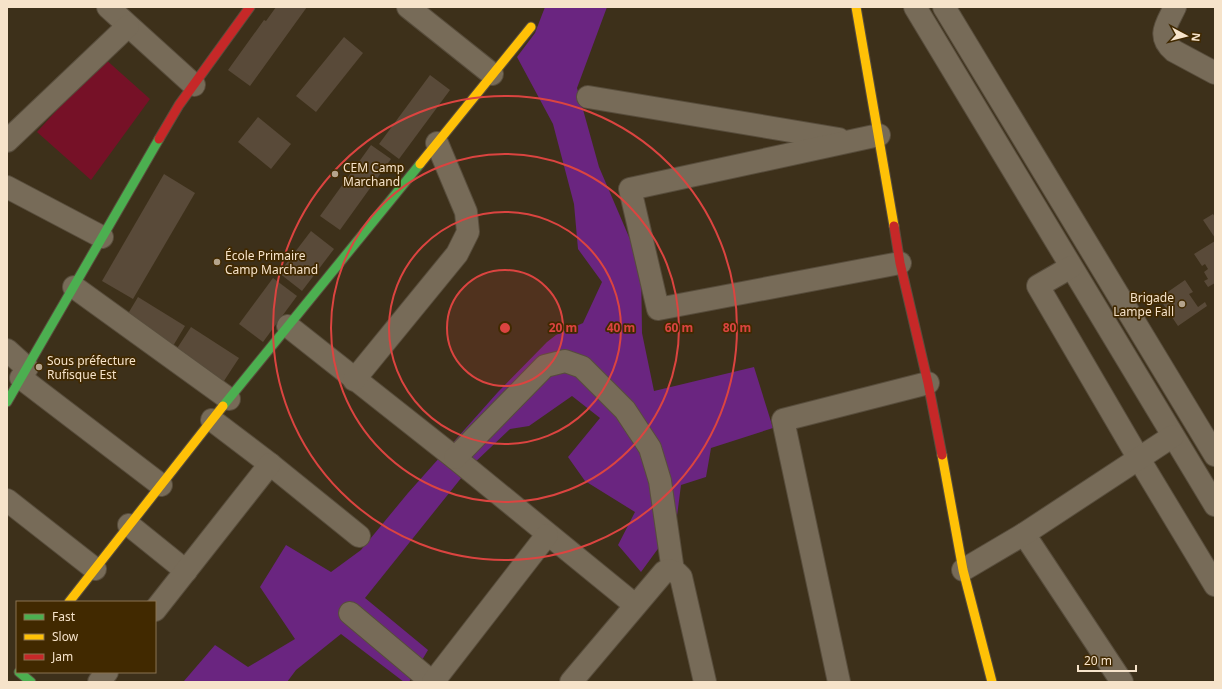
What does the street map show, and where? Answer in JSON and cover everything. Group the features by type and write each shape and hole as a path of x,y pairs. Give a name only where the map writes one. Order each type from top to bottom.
{"street":[{"path":"108,7 194,85"},
{"path":"7,402 179,105 250,7"},
{"path":"408,7 492,74"},
{"path":"856,7 900,263 928,383 963,570 992,682"},
{"path":"915,7 1215,505"},
{"path":"944,7 1215,455"},
{"path":"1175,7 1164,30 1164,35 1168,46 1174,51 1215,73"},
{"path":"7,141 128,26"},
{"path":"69,601 212,420 531,27"},
{"path":"588,97 850,141"},
{"path":"879,135 630,189 658,309 900,263"},
{"path":"354,380 457,254 468,232 466,212 437,142"},
{"path":"7,187 102,237"},
{"path":"1071,267 1038,286 1215,584"},
{"path":"74,287 229,399"},
{"path":"288,326 635,605"},
{"path":"7,350 24,373 161,485"},
{"path":"454,458 545,366 565,361 582,367 625,410 650,448 660,480 673,571"},
{"path":"839,682 782,420 928,383"},
{"path":"212,420 270,464 359,536"},
{"path":"963,570 1024,534 1173,436"},
{"path":"156,609 270,464"},
{"path":"7,500 95,569"},
{"path":"130,525 186,571"},
{"path":"350,613 432,682 547,534"},
{"path":"1024,534 1122,682"},
{"path":"571,682 635,605 664,572 668,570 678,573 681,577 705,682"},
{"path":"99,682 106,673"}],"shaded area":[{"path":"545,7 607,7 577,88 599,167 641,265 642,333 654,391 754,367 773,428 711,448 706,477 681,485 676,524 641,572 618,545 635,512 585,481 568,457 600,418 572,396 529,426 510,429 470,467 365,598 428,650 409,682 404,682 341,634 296,670 287,682 184,681 215,645 248,667 295,639 260,587 286,545 331,572 361,550 408,493 498,392 547,342 556,335 583,323 602,282 578,249 574,204 553,124 517,57 535,33"},
{"path":"104,58 150,99 91,180 37,132"}],"building":[{"path":"276,7 307,7 250,86 228,70 264,20 266,21"},
{"path":"344,37 363,53 316,112 296,96"},
{"path":"430,75 450,90 399,159 379,144"},
{"path":"258,117 291,144 271,169 238,142"},
{"path":"371,145 391,159 340,230 320,216"},
{"path":"164,174 195,193 133,299 102,281"},
{"path":"1213,214 1215,217 1215,238 1203,220"},
{"path":"311,231 334,249 302,291 279,273"},
{"path":"1215,241 1215,283 1208,287 1204,281 1208,279 1204,272 1208,269 1205,264 1202,266 1194,254"},
{"path":"273,278 297,296 263,342 239,324"},
{"path":"1185,280 1193,292 1189,294 1198,307 1205,302 1207,306 1178,326 1159,298"},
{"path":"138,297 185,326 170,351 123,322"},
{"path":"191,327 239,358 222,384 174,353"}],"traffic: fast":[{"path":"7,402 159,139"},
{"path":"223,406 420,164"},
{"path":"20,673 31,682"}],"traffic: slow":[{"path":"856,7 894,226"},
{"path":"420,164 531,27"},
{"path":"70,601 223,406"},
{"path":"942,455 963,570 992,682"}],"traffic: jam":[{"path":"159,139 179,105 250,7"},
{"path":"894,226 900,263 928,383 942,455"}],"place":[{"name":"CEM Camp Marchand","path":"335,174"},
{"name":"École Primaire Camp Marchand","path":"217,262"},
{"name":"Brigade Lampe Fall","path":"1182,304"},
{"name":"Sous préfecture Rufisque Est","path":"39,367"}]}
